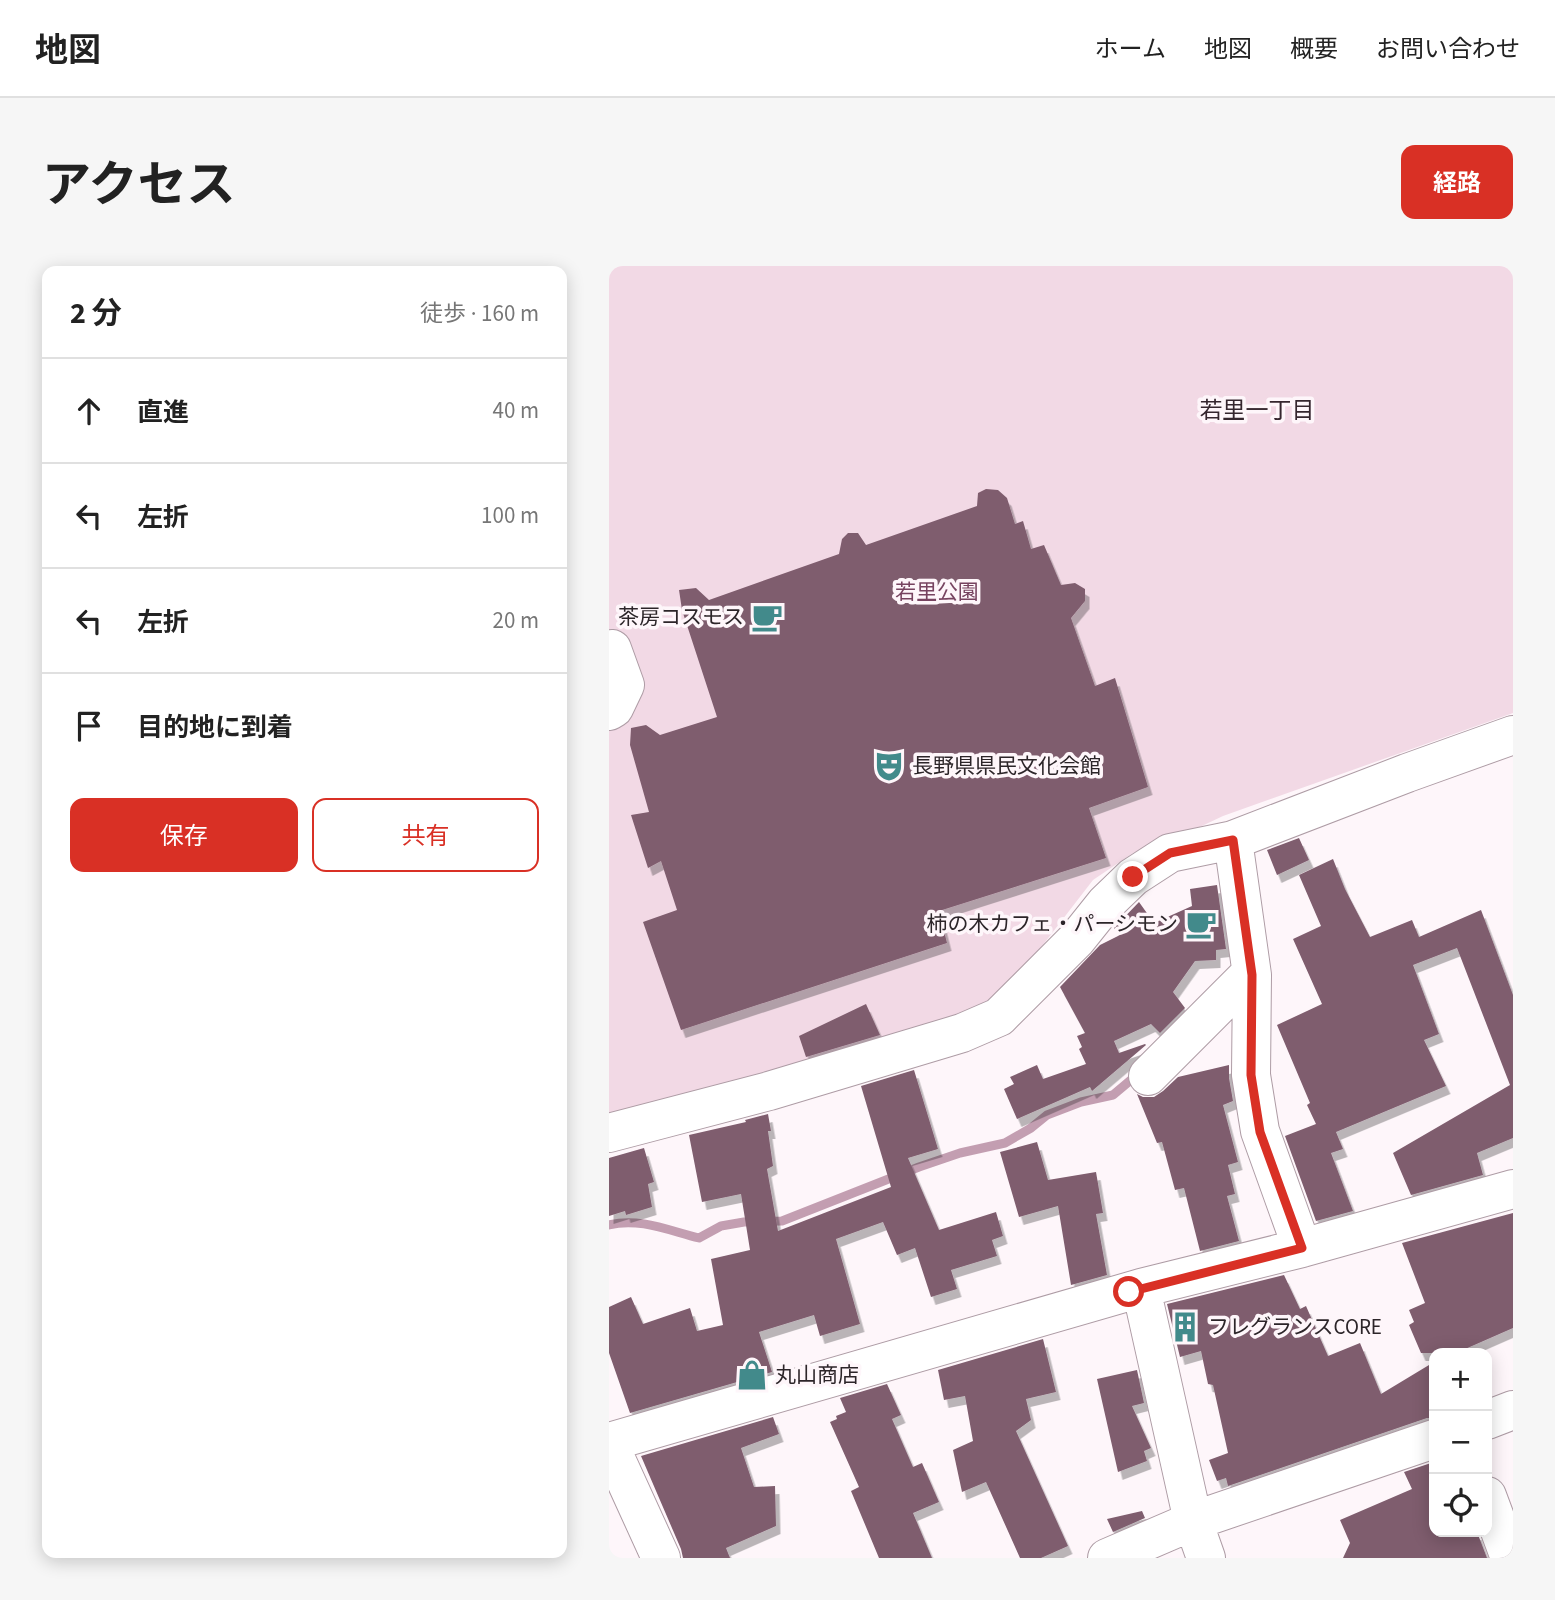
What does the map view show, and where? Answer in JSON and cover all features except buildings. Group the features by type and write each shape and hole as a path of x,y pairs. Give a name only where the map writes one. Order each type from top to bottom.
{"street":[{"path":"609,650 612,649 625,685 614,708 609,710"},
{"path":"609,1133 769,1091 963,1033 999,1017 1077,939 1105,904 1133,877 1170,853 1233,840 1407,773 1513,736"},
{"path":"1233,840 1251,973 1251,1075 1260,1132 1302,1248"},
{"path":"1148,1076 1251,973"},
{"path":"661,1558 609,1443 1141,1288 1302,1248 1513,1189"},
{"path":"1141,1288 1193,1521 1206,1558"},
{"path":"1492,1418 1513,1410"},
{"path":"1107,1558 1193,1521 1429,1441"},
{"path":"1492,1509 1510,1558"}],"green space":[{"name":"若里公園","path":"609,266 1513,266 1513,713 1223,816 1133,853 1093,880 998,1003 609,1121"}],"waterway":[{"path":"609,1225 643,1224 699,1238 721,1226 744,1222 782,1221 919,1167 960,1153 1005,1143 1047,1115 1081,1102 1113,1095 1138,1074"}],"place":[{"name":"茶房コスモス","path":"767,617"},
{"name":"長野県県民文化会館","path":"889,766"},
{"name":"柿の木カフェ・パーシモン","path":"1201,924"},
{"name":"フレグランスCORE","path":"1185,1327"},
{"name":"丸山商店","path":"752,1375"}],"district":[{"name":"若里一丁目","path":"1257,410"}],"route":[{"path":"1129,1292 1302,1248 1260,1132 1251,1075 1252,975 1233,840 1170,853 1133,877"}]}
